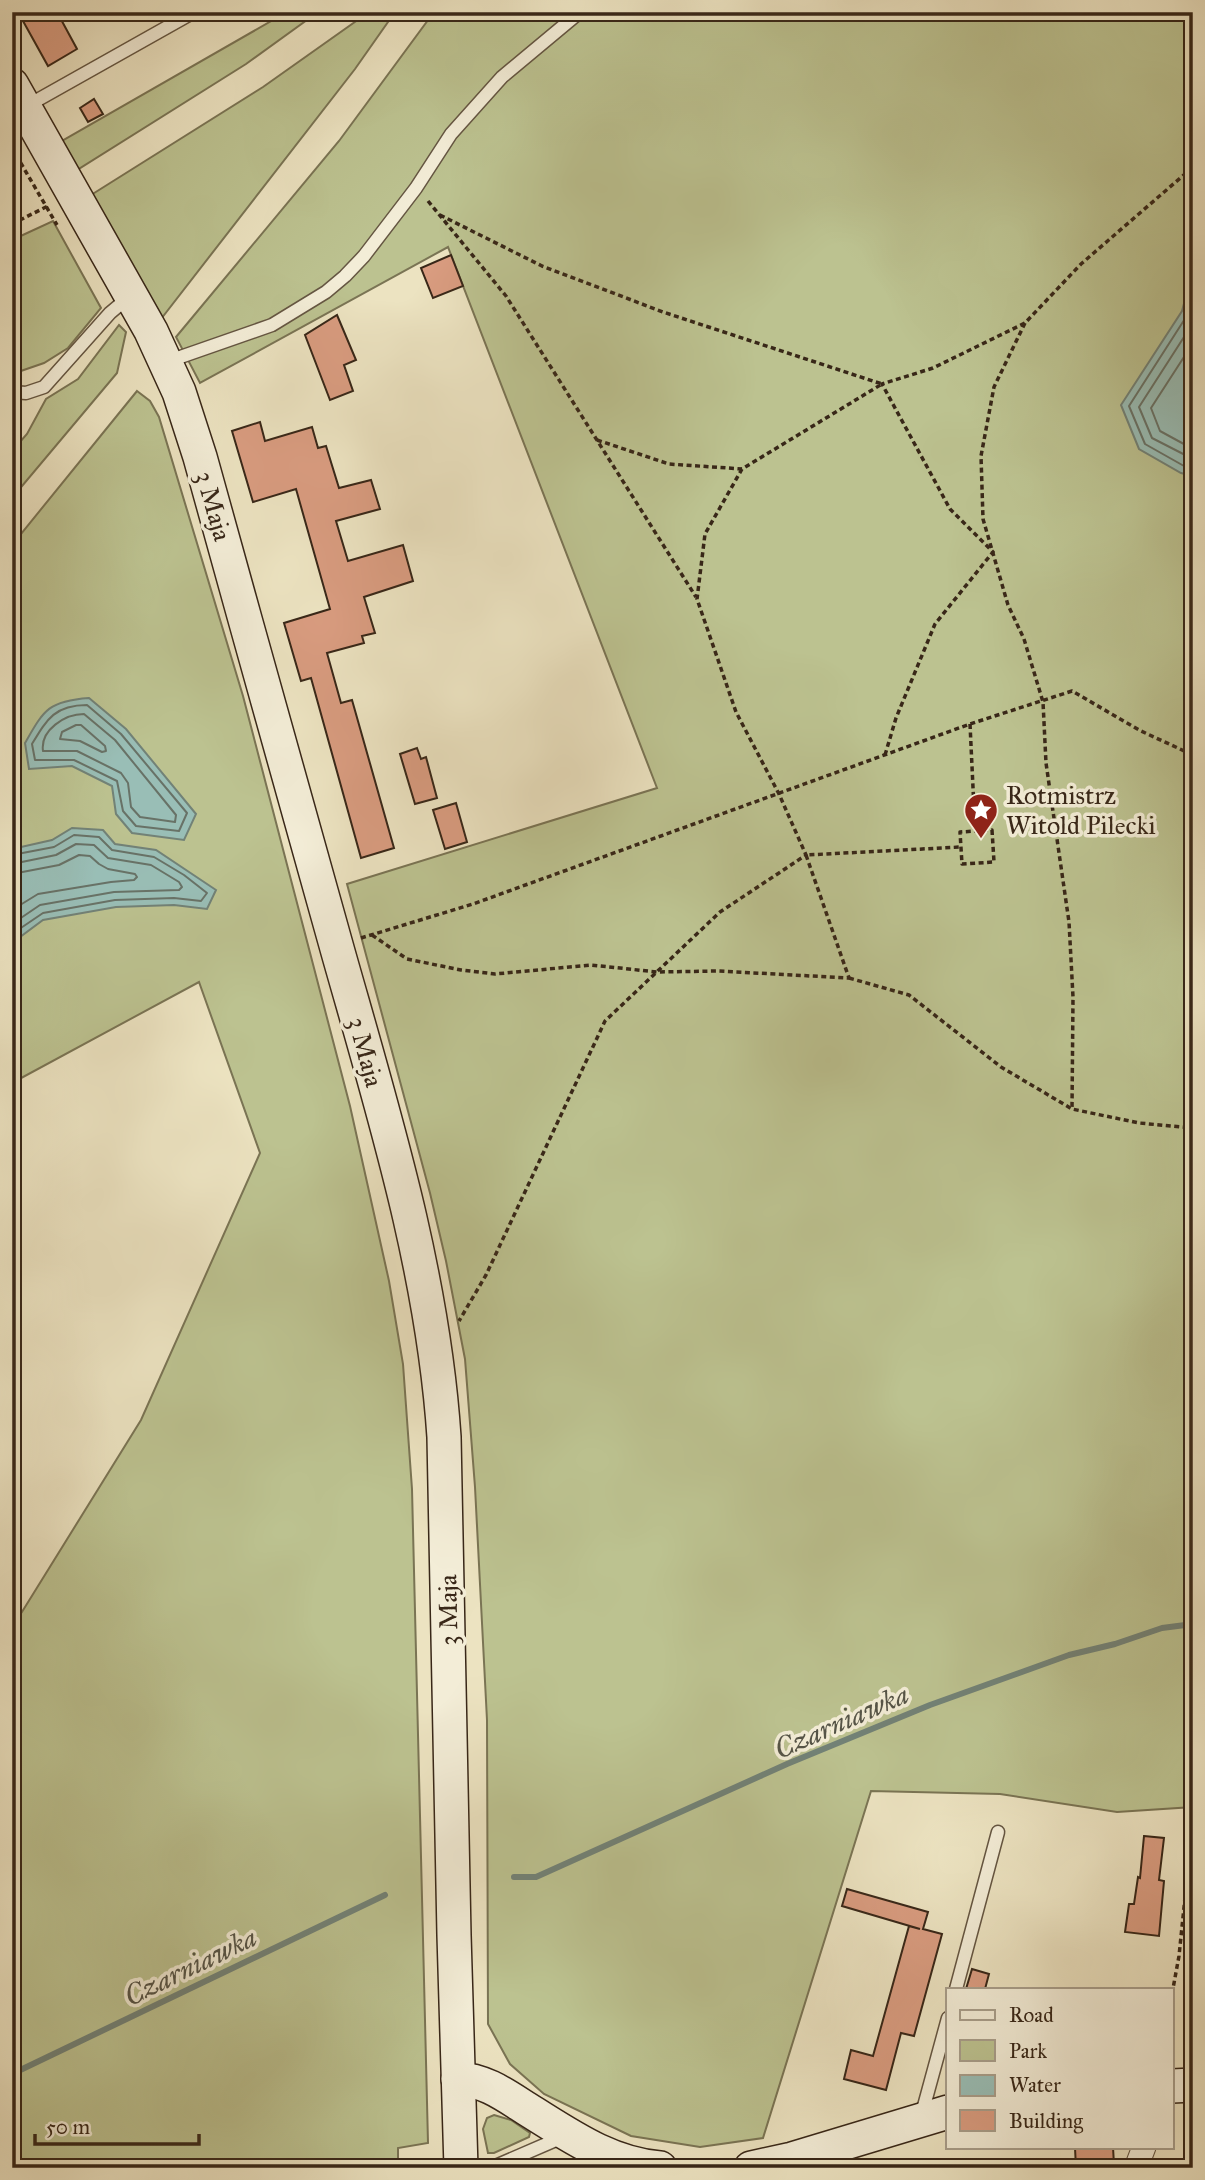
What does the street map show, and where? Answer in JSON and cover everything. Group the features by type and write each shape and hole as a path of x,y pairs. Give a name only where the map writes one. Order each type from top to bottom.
{"main road":[{"name":"3 Maja","path":"19,96 132,295 179,392 200,457 336,946 409,1214 425,1287 437,1358 446,1471 461,2168"},
{"path":"458,2079 480,2082 568,2135 608,2155 629,2163 660,2168"},
{"path":"1174,2086 1193,2085"},
{"path":"751,2168 792,2159 934,2117"}],"street":[{"path":"1136,2168 1144,2148"}],"lane":[{"path":"19,96 194,12"},
{"path":"166,362 272,325 326,292 364,256 416,188 451,134 502,77 580,12"},
{"path":"12,392 26,393 44,387 110,313 132,295"},
{"path":"956,1988 998,1832"},
{"path":"934,2117 946,2032"},
{"path":"491,2168 568,2135"}],"path":[{"path":"1072,1109 1073,997 1069,922 1046,763 1043,702 1024,639 1008,605 983,519 981,456 994,387 1025,323 1081,264 1193,167"},
{"path":"416,188 506,296 697,599 736,712 779,794 806,855 849,978"},
{"path":"12,224 75,193"},
{"path":"440,215 542,266 663,312 882,384 950,509 993,552"},
{"path":"697,599 705,534 742,469 882,384 933,368 1025,323"},
{"path":"596,440 669,464 742,469"},
{"path":"885,755 896,718 935,624 993,552"},
{"path":"336,946 473,904 970,724 1072,691 1141,731 1193,755"},
{"path":"970,724 975,831"},
{"path":"992,830 994,862 961,864 960,832 975,831 992,830"},
{"path":"458,1323 486,1275 605,1021 720,912 806,855 961,847"},
{"path":"372,935 407,959 495,974 591,965 657,972 718,971 849,978 909,995 1001,1067 1072,1109 1139,1124 1193,1128"},
{"path":"1173,1988 1190,1849"}],"green space":[{"path":"287,12 318,12 246,64 77,170 62,141"},
{"path":"369,12 395,12 355,69 161,319 91,195 263,87"},
{"path":"434,12 1193,12 1193,1807 1117,1812 1000,1794 871,1791 763,2138 700,2147 631,2136 544,2094 510,2064 488,2024 487,1720 475,1487 465,1359 430,1193 347,884 657,788 448,247 200,383 176,337 339,141"},
{"path":"53,221 101,308 68,348 44,363 12,374 12,240"},
{"path":"119,325 126,332 117,373 12,498 12,451 27,434 46,399 78,379"},
{"path":"137,391 150,401 159,417 243,696 350,1106 389,1281 403,1364 412,1489 428,2143 398,2148 398,2168 12,2168 12,1628 141,1420 260,1153 199,982 12,1083 12,545"},
{"path":"494,2115 511,2120 530,2133 529,2137 494,2153 488,2153 483,2129 487,2118"}],"water":[{"path":"1193,279 1193,476 1181,473 1139,449 1121,405 1182,311 1190,281"},
{"path":"89,698 126,729 196,814 184,840 132,833 116,814 112,786 72,766 29,769 25,743 37,722 56,705"},
{"path":"72,828 103,830 115,844 156,850 216,890 207,909 174,905 116,907 43,920 12,943 12,849 52,840"}],"building":[{"path":"18,12 57,12 77,49 48,66"},
{"path":"94,99 103,114 88,122 80,108"},
{"path":"451,255 463,286 433,298 421,268"},
{"path":"337,315 356,360 344,365 353,391 330,400 305,335"},
{"path":"260,422 265,441 312,427 318,448 326,446 339,488 371,480 380,509 336,521 348,561 403,545 413,581 364,597 375,633 362,636 364,643 327,653 341,703 352,700 394,848 361,858 311,678 301,681 284,623 330,609 296,489 253,502 232,431"},
{"path":"417,748 421,759 426,757 437,798 415,804 400,754"},
{"path":"456,803 467,842 445,849 433,810"},
{"path":"1144,1836 1164,1838 1159,1880 1164,1881 1159,1936 1125,1932 1129,1904 1134,1904 1138,1877 1140,1878"},
{"path":"847,1889 928,1912 923,1929 942,1934 914,2036 901,2033 886,2090 844,2079 851,2050 873,2056 909,1926 920,1929 842,1906"},
{"path":"972,1969 989,1974 985,1988 966,1988"},
{"path":"1075,2148 1113,2148 1114,2165 1104,2168 1076,2168"}],"waterway":[{"name":"Czarniawka","path":"514,1877 536,1877 787,1764 930,1705 1069,1655 1115,1644 1162,1628 1193,1624"},
{"name":"Czarniawka","path":"12,2074 385,1895"}],"place":[{"name":"Rotmistrz Witold Pilecki","path":"981,840"}]}
